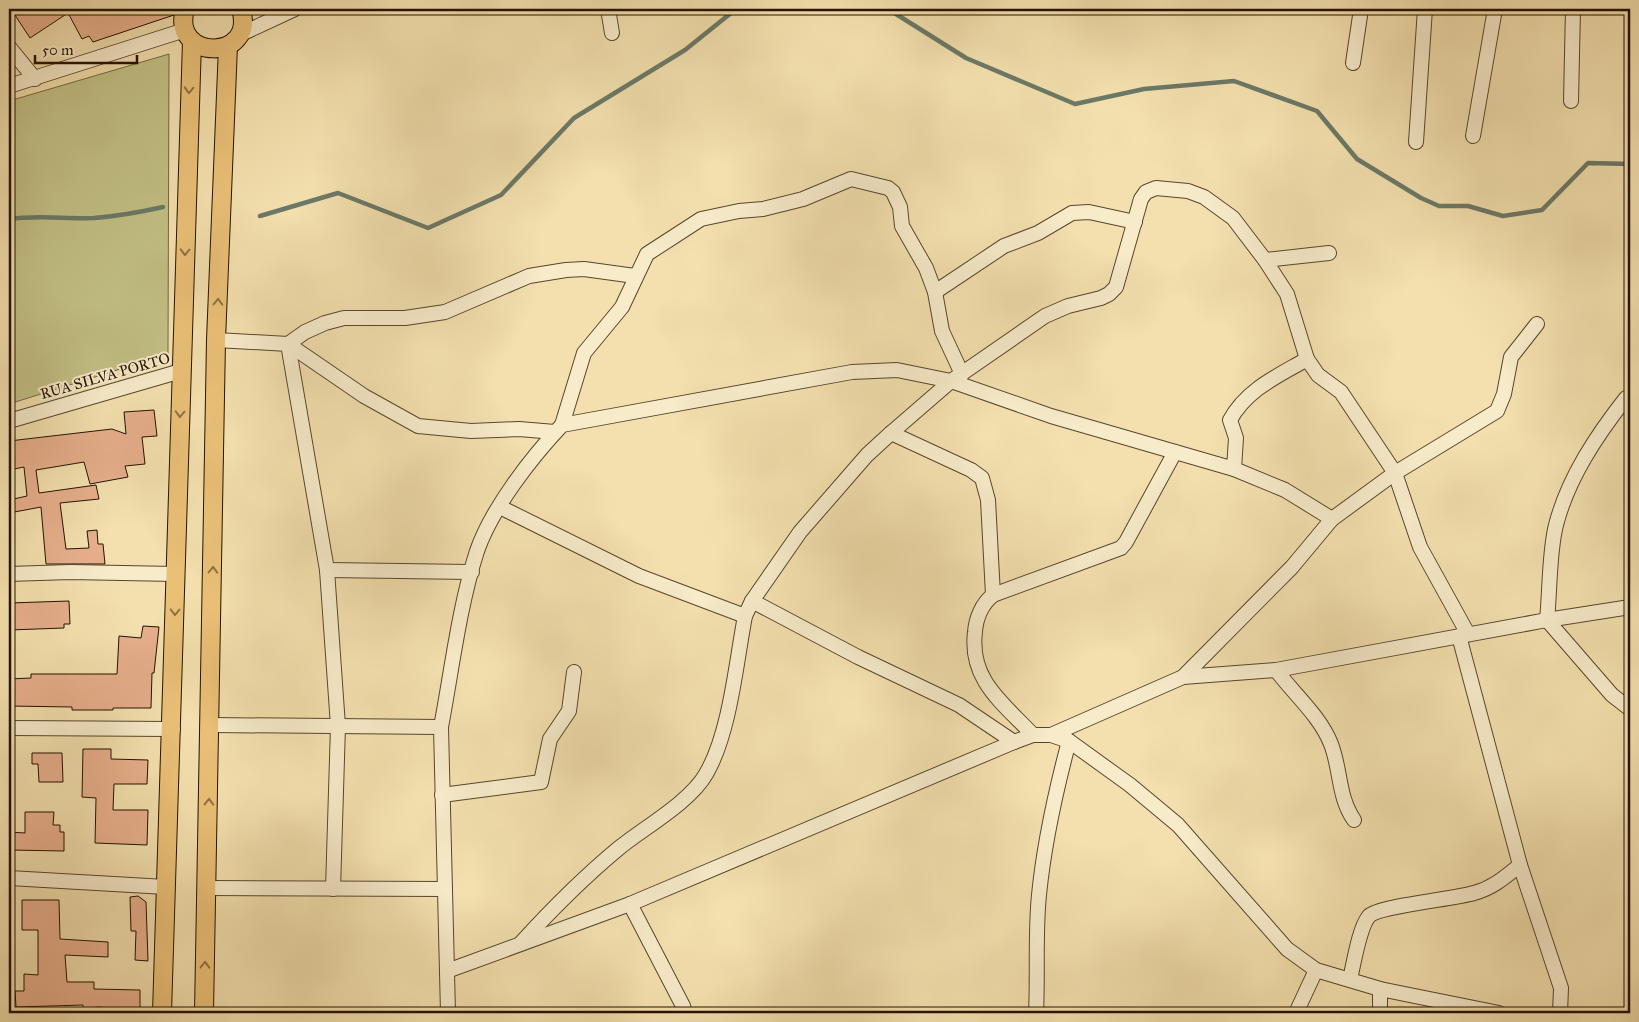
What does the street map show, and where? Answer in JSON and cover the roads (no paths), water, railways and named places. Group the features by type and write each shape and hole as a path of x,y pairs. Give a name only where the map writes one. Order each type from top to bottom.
{"main road":[{"path":"162,1013 173,729 188,35 183,20 185,9"},
{"path":"204,1013 211,725 216,340 234,40 243,26 241,9"},
{"path":"188,35 203,48 216,49 234,40"}],"street":[{"path":"287,9 295,9"},
{"path":"234,40 295,9"},
{"path":"608,9 612,33"},
{"path":"1353,63 1361,9"},
{"path":"1416,142 1426,9"},
{"path":"1473,136 1496,9"},
{"path":"1571,101 1573,9"},
{"path":"9,86 188,35"},
{"path":"9,47 35,79"},
{"path":"448,1013 441,727 472,572 478,550 500,507 536,452 558,429 584,353 622,307 647,254 701,219 739,211 763,209 803,199 844,180 858,179 888,188 894,192 900,207 902,226 926,268 935,292 942,331 957,378"},
{"path":"521,943 570,890 697,787 706,774 724,729 745,616 752,601 800,532 867,455 957,378 1045,316 1068,306 1109,294 1116,287 1141,199 1146,192 1156,188 1188,191 1204,197 1233,218 1265,260 1287,294 1308,359 1318,375 1341,392 1395,473 1420,547 1464,635 1520,865 1561,988 1560,1013"},
{"path":"935,292 1004,246 1038,233 1072,213 1089,212 1135,222"},
{"path":"1265,260 1329,253"},
{"path":"288,344 306,332 325,323 344,318 405,318 445,312 529,276 566,270 584,270 635,276"},
{"path":"1183,677 1292,567 1332,519 1395,473 1497,411 1504,394 1511,357 1537,324"},
{"path":"216,340 288,344 364,396 418,426 470,431 519,428 558,429 852,372 897,370 957,378 1051,416 1234,470 1286,490 1332,519"},
{"path":"288,344 327,570 338,726 333,888"},
{"path":"1234,470 1236,438 1230,420 1234,413 1243,400 1308,359"},
{"name":"RUA SILVA PORTO","path":"9,421 181,371"},
{"path":"1626,398 1605,424 1564,499 1556,526 1547,620 1612,695 1630,709"},
{"path":"891,433 971,470 982,478 988,500 993,594"},
{"path":"1033,735 986,685 976,666 973,647 976,620 987,600 993,594 1121,548 1175,452"},
{"path":"500,507 640,576 745,616"},
{"path":"327,570 472,572"},
{"path":"9,574 70,572 176,574"},
{"path":"752,601 858,657 959,705 1014,742"},
{"path":"1051,735 1183,677 1276,670 1547,620 1630,607"},
{"path":"1276,670 1324,730 1335,758 1343,802 1354,820"},
{"path":"442,795 541,782 550,739 569,711 574,672"},
{"path":"211,725 441,727"},
{"path":"9,728 173,729"},
{"path":"447,971 630,904 1014,742 1033,735 1051,735 1070,741 1130,785 1178,825 1287,949 1316,970 1380,989 1499,1013"},
{"path":"1036,1013 1036,944 1039,894 1058,788 1070,741"},
{"path":"1350,979 1364,927 1370,916 1384,908 1441,901 1475,893 1495,886 1520,865"},
{"path":"9,878 166,886"},
{"path":"207,888 445,889"},
{"path":"630,904 685,1013"},
{"path":"1296,1013 1316,970"},
{"path":"1380,989 1380,1013"}],"waterway":[{"path":"260,216 338,193 428,228 501,195 574,118 685,50 736,9"},
{"path":"888,9 966,58 1075,104 1144,89 1234,81 1317,111 1357,159 1421,198 1439,206 1468,206 1503,216 1542,210 1588,163 1630,164"},
{"path":"9,219 30,217 94,218 129,214 163,207"}]}
